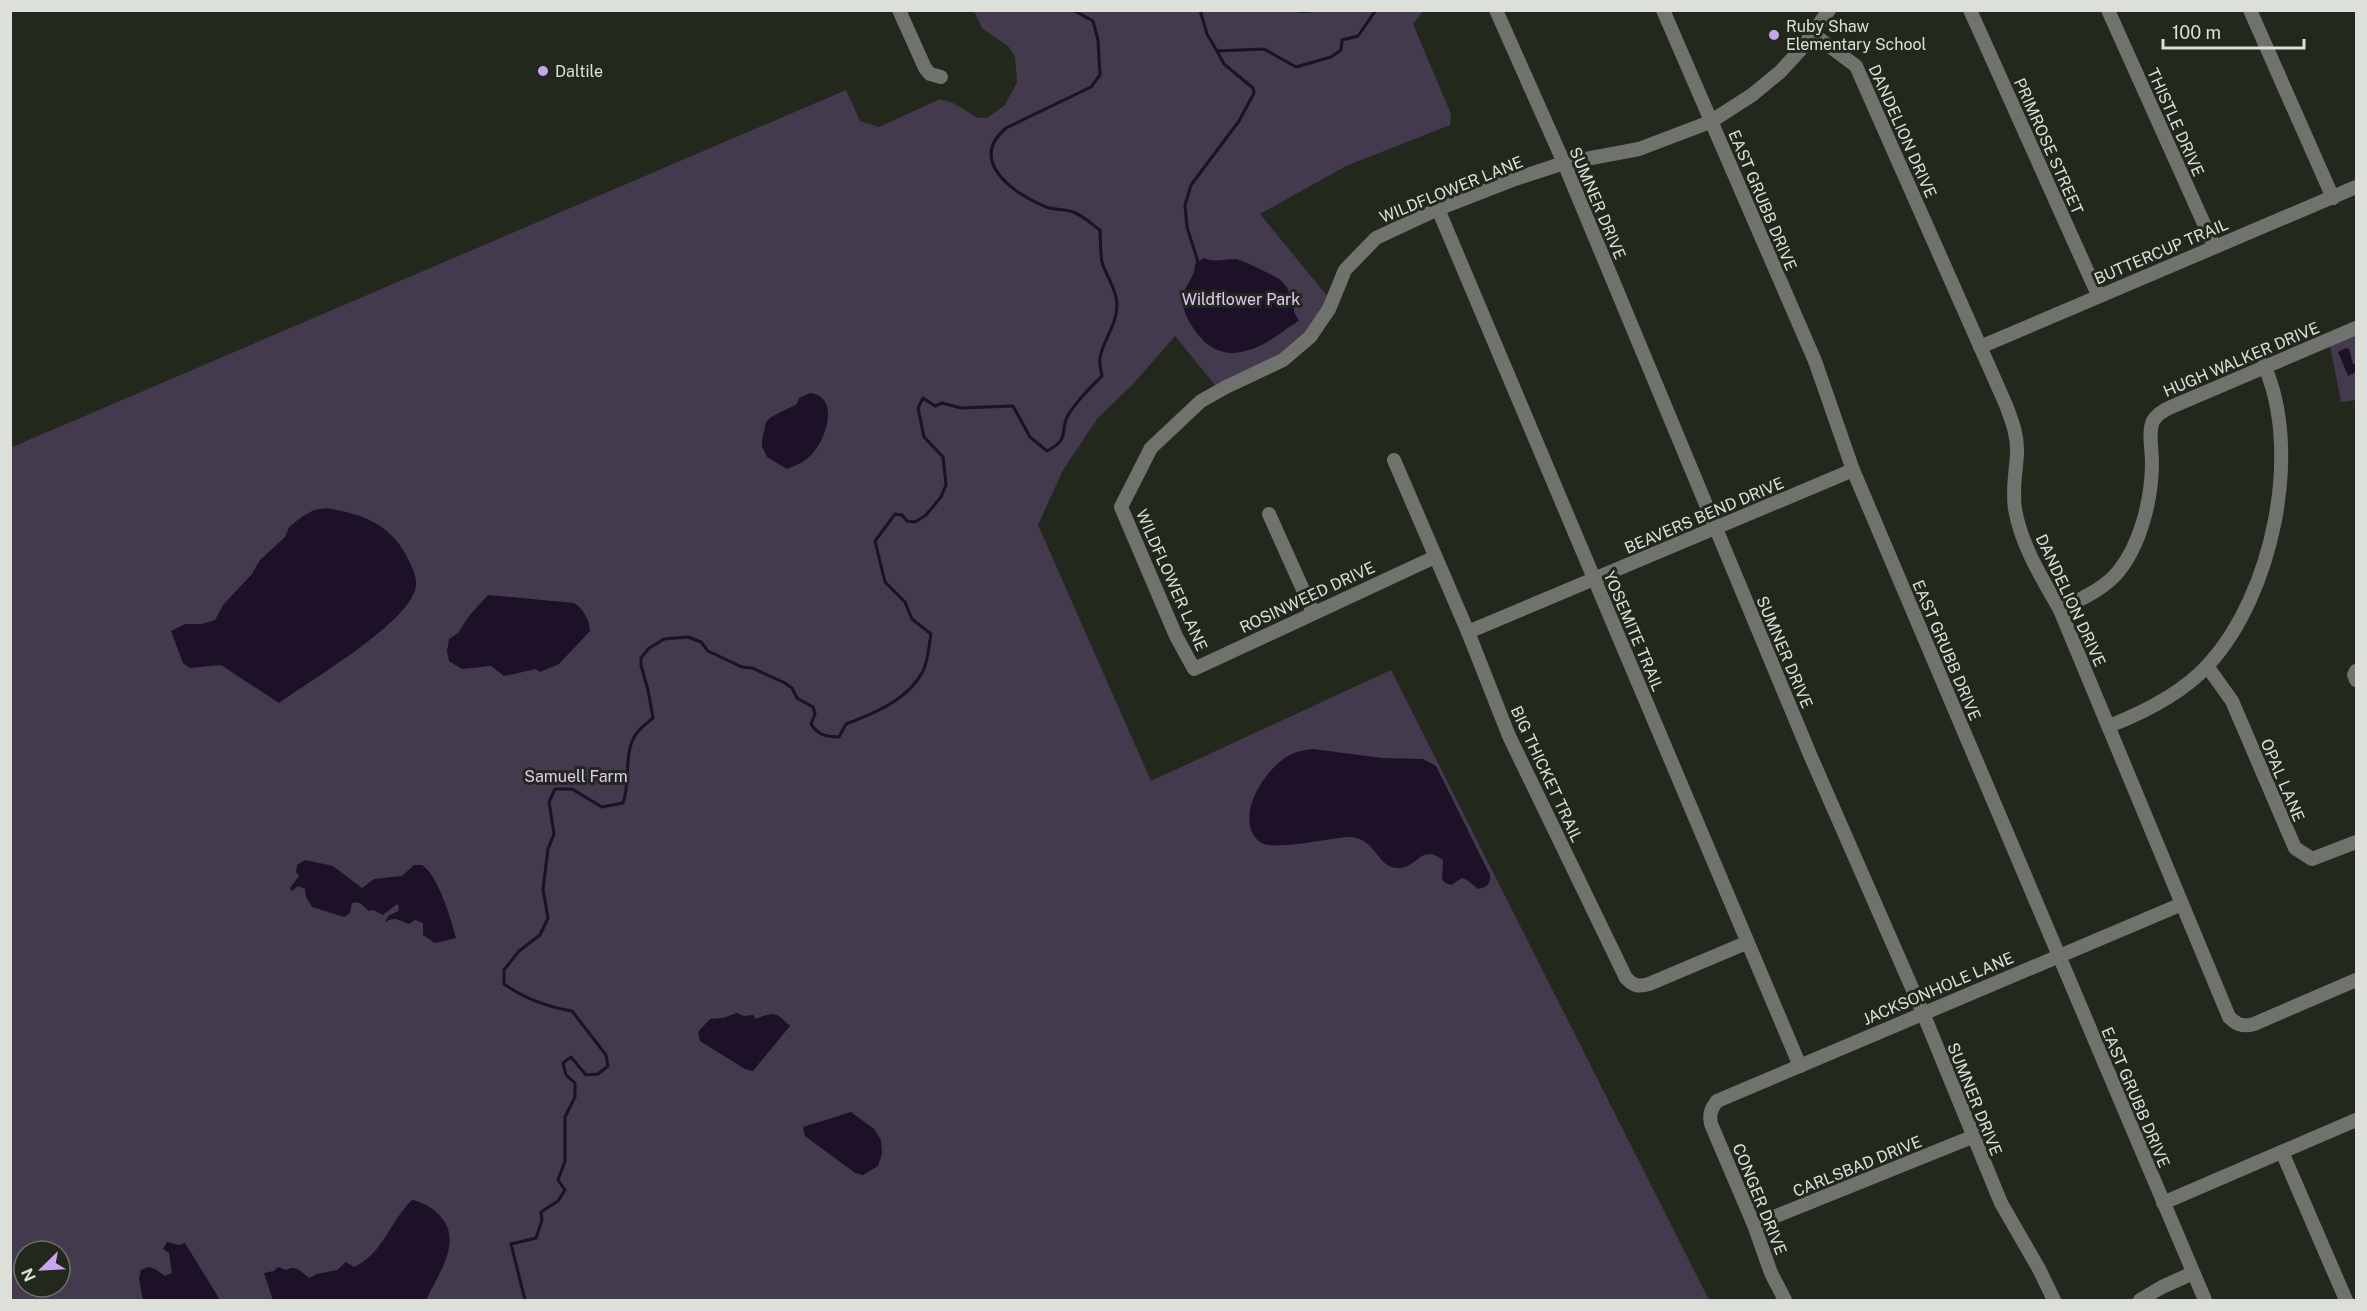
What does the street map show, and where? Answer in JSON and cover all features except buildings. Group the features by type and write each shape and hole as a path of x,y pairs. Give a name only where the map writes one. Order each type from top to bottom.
{"street":[{"path":"899,10 925,68 930,74 941,77"},
{"name":"SUMNER DRIVE","path":"1496,10 1564,163 1811,757 1923,1013 1972,1137 2001,1203 2054,1300"},
{"name":"EAST GRUBB DRIVE","path":"1663,10 1815,361 1853,470 2057,956 2205,1300"},
{"name":"WILDFLOWER LANE","path":"1194,669 1176,636 1121,507 1151,448 1201,401 1283,360 1310,337 1329,309 1345,270 1376,238 1438,209 1515,179 1564,163 1638,149 1710,122 1764,86 1792,60 1814,34 1829,10"},
{"name":"PRIMROSE STREET","path":"1971,10 2098,295"},
{"name":"THISTLE DRIVE","path":"2108,10 2214,246"},
{"path":"2250,10 2333,198"},
{"name":"DANDELION DRIVE","path":"1814,34 1856,66 2015,429 2017,452 2014,494 2019,526 2029,552 2060,610 2227,1013 2236,1024 2254,1024 2356,980"},
{"name":"BUTTERCUP TRAIL","path":"1980,347 2356,187"},
{"name":"YOSEMITE TRAIL","path":"1438,209 1746,943 1800,1066"},
{"name":"HUGH WALKER DRIVE","path":"2060,610 2106,584 2126,560 2139,531 2149,491 2152,475 2151,428 2155,417 2171,407 2264,365 2356,328"},
{"path":"2109,726 2155,706 2207,666 2233,633 2251,600 2261,572 2277,509 2281,438 2272,382 2264,365"},
{"name":"BIG THICKET TRAIL","path":"1394,460 1509,736 1626,978 1634,985 1641,987 1746,943"},
{"name":"BEAVERS BEND DRIVE","path":"1467,632 1853,470"},
{"path":"1269,514 1314,612"},
{"name":"ROSINWEED DRIVE","path":"1194,669 1435,557"},
{"name":"OPAL LANE","path":"2207,666 2232,701 2295,849 2312,859 2356,842"},
{"path":"2356,671 2354,675 2356,680"},
{"name":"JACKSONHOLE LANE","path":"1711,1108 1717,1101 1735,1092 2182,904"},
{"name":"CONGER DRIVE","path":"1711,1108 1711,1124 1754,1225 1771,1273 1785,1300"},
{"path":"2163,1203 2356,1120"},
{"name":"CARLSBAD DRIVE","path":"1754,1225 1972,1137"},
{"path":"2282,1152 2346,1300"},
{"path":"2140,1300 2193,1273"}],"green space":[{"name":"Samuell Farm","path":"1296,10 1298,13 1310,13 1313,10 1423,11 1413,24 1451,114 1450,125 1346,166 1260,214 1328,297 1308,331 1279,355 1215,385 1175,336 1134,383 1097,419 1063,470 1038,525 1151,781 1391,670 1709,1300 11,1300 10,448 846,90 860,121 879,127 940,99 953,103 978,118 987,118 1005,105 1017,82 1015,57 1009,47 982,28 974,11"},
{"path":"2356,334 2356,400 2341,402 2330,345"}],"shaded area":[{"path":"1204,258 1216,261 1236,259 1279,279 1288,290 1294,312 1299,320 1273,339 1250,350 1228,353 1217,350 1206,343 1189,322 1183,303 1184,292 1195,264"},
{"path":"2349,349 2353,364 2356,364 2356,372 2348,376 2338,352"},
{"path":"810,393 820,396 826,403 828,412 824,433 820,443 808,458 787,469 767,457 762,446 766,422 771,417 797,404 799,398"},
{"path":"327,508 351,513 373,522 399,544 414,572 416,581 415,590 408,604 376,635 279,703 221,665 190,668 183,663 171,631 185,624 202,624 215,620 223,605 252,574 260,560 285,537 289,527 314,510"},
{"path":"488,595 574,603 585,615 590,631 559,664 540,672 536,669 504,676 491,666 462,669 449,661 447,651 449,639 458,633 469,616"},
{"path":"1313,749 1382,758 1423,759 1436,766 1490,875 1487,885 1478,889 1462,878 1451,885 1445,883 1442,879 1443,860 1436,855 1420,857 1406,867 1392,867 1386,864 1366,843 1351,837 1289,845 1267,845 1260,842 1252,832 1249,821 1255,795 1262,782 1280,761 1290,755"},
{"path":"305,860 333,866 362,888 374,879 402,876 414,865 422,865 428,870 438,887 456,938 435,943 423,935 423,923 415,920 409,924 394,919 385,922 388,916 398,911 397,904 383,915 373,910 369,911 360,903 352,903 350,913 344,917 312,907 306,897 305,889 298,886 292,891 290,888 299,876 296,872 297,865"},
{"path":"737,1013 744,1016 753,1015 756,1019 774,1014 790,1026 753,1071 745,1069 700,1041 698,1032 710,1019 723,1018"},
{"path":"851,1112 874,1129 881,1140 882,1154 878,1166 863,1175 855,1173 805,1136 803,1127"},
{"path":"412,1200 425,1204 436,1212 445,1222 449,1232 449,1244 443,1267 426,1300 273,1300 264,1273 274,1271 278,1267 286,1270 293,1268 309,1278 337,1270 346,1262 354,1267 364,1261 379,1246"},
{"path":"167,1242 179,1245 185,1243 220,1300 143,1300 139,1279 141,1270 148,1267 165,1276 172,1273 169,1253 163,1249"}],"waterway":[{"path":"525,1300 511,1244 536,1238 542,1220 541,1212 558,1201 565,1190 558,1180 565,1161 565,1117 575,1097 575,1083 566,1075 563,1063 571,1057 586,1075 598,1074 608,1066 606,1055 572,1011 537,1002 504,984 504,970 519,951 540,935 548,918 543,889 548,849 554,834 549,802 555,789 572,789 602,807 623,803 632,742 636,734 653,718 641,658 649,648 664,639 688,637 701,642 708,651 785,683 792,688 797,698 813,707 815,714 811,724 814,728 830,737 839,737 846,724 900,698 917,681 926,663 931,634 912,619 905,602 885,582 875,541 895,514 902,515 907,521 915,522 926,515 941,497 946,485 943,457 924,437 918,408 923,398 935,406 942,403 961,408 1013,406 1030,437 1047,451 1060,442 1070,412 1102,376 1100,358 1115,319 1117,305 1102,262 1100,230 1077,213 1046,207 1021,194 999,175 993,164 991,152 995,140 1006,128 1091,87 1100,75 1098,40 1093,21 1073,10"},
{"path":"1200,10 1207,34 1217,51 1264,49 1296,67 1331,57 1341,50 1342,40 1358,36 1376,10"},
{"path":"1198,262 1187,227 1185,205 1191,185 1239,121 1254,93 1253,88 1224,64 1217,51"}],"place":[{"name":"Ruby Shaw Elementary School","path":"1774,35"},
{"name":"Daltile","path":"543,71"}],"park label":[{"name":"Wildflower Park","path":"1241,299"}]}
